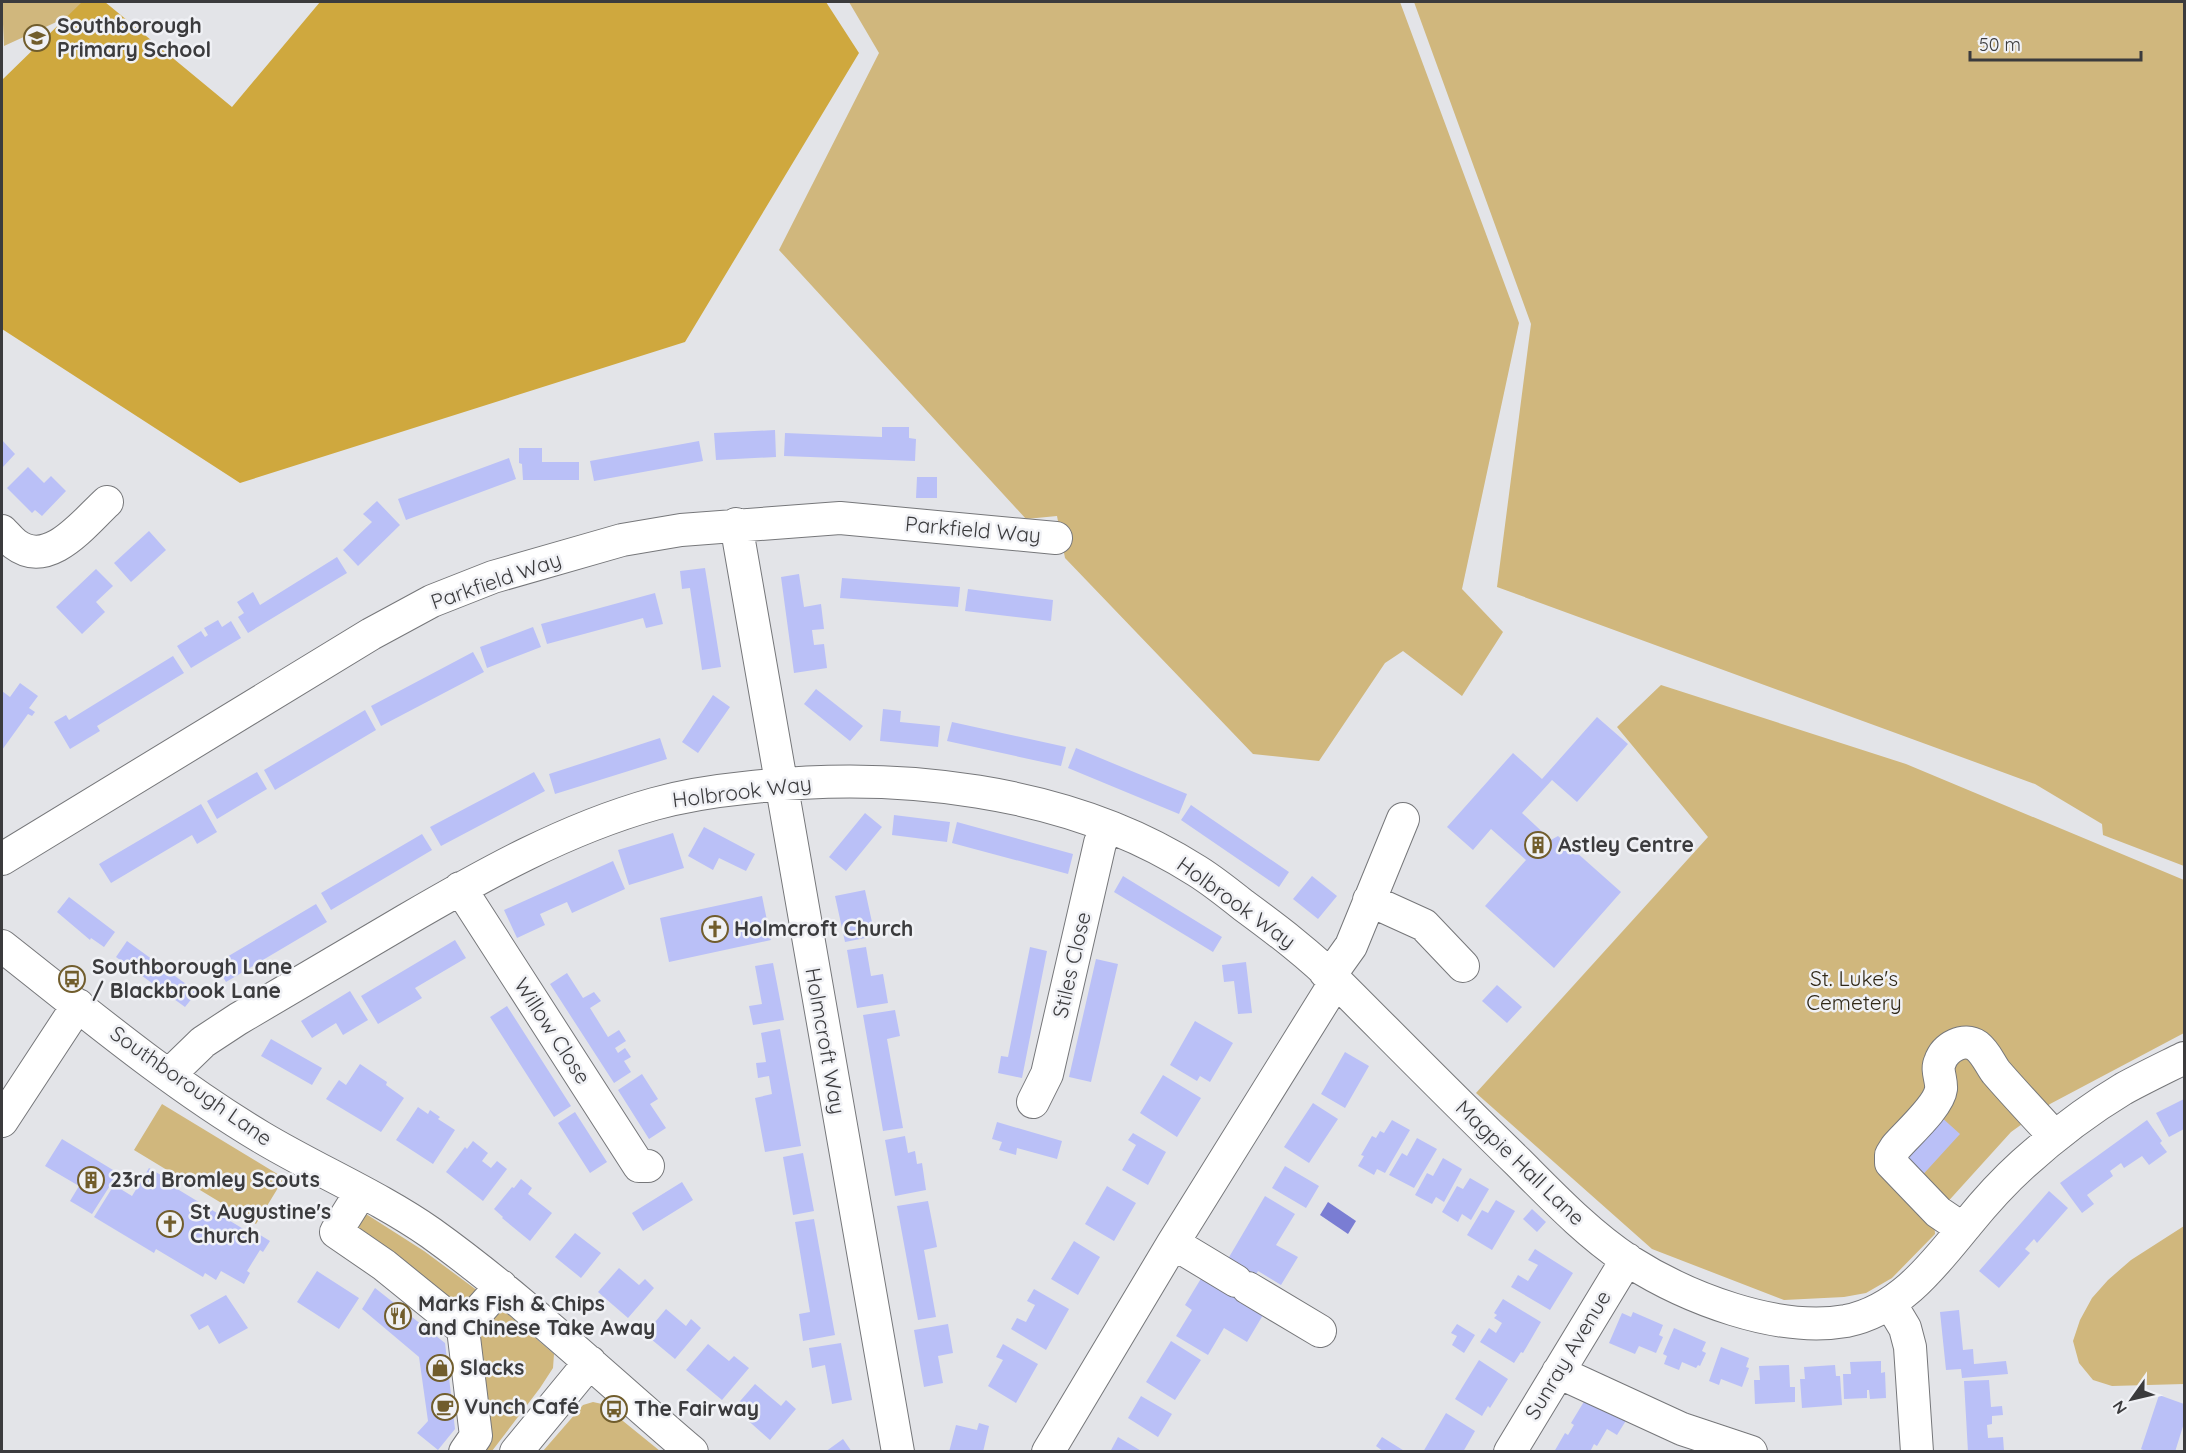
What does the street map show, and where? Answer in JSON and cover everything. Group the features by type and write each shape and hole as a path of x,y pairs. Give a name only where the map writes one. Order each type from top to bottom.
{"street":[{"path":"2,531 16,545 33,551 46,551 62,544 107,502"},
{"name":"Parkfield Way","path":"2,858 370,634 432,601 493,577 622,540 736,524 840,518 1056,537"},
{"name":"Holmcroft Way","path":"736,524 898,1452"},
{"name":"Holbrook Way","path":"169,1075 203,1042 238,1019 460,888 540,845 618,815 660,802 721,790 781,783 837,781 966,788 1038,804 1108,827 1196,870 1288,938 1330,976"},
{"path":"1048,1452 1330,976 1347,952 1403,819"},
{"name":"Stiles Close","path":"1033,1102 1047,1074 1100,843 1108,827"},
{"name":"Willow Close","path":"460,888 639,1166 648,1166"},
{"path":"1369,900 1424,925 1463,966"},
{"name":"Southborough Lane","path":"2,946 169,1075 261,1137 429,1232 501,1286 590,1362 682,1448"},
{"name":"Magpie Hall Lane","path":"1330,976 1406,1054 1567,1210 1627,1259 1696,1295 1733,1308 1793,1323 1815,1324 1847,1320 1873,1312 1890,1303 1914,1285 2002,1184 2055,1137 2121,1090 2184,1058"},
{"path":"2,1121 78,1005"},
{"path":"1963,1229 1938,1212 1891,1163 1896,1147 1937,1100 1941,1088 1939,1063 1946,1052 1955,1045 1967,1042 1976,1046 2055,1137"},
{"path":"361,1192 336,1232 384,1265 463,1329 476,1436 465,1452"},
{"path":"1173,1243 1320,1331"},
{"name":"Sunray Avenue","path":"1510,1452 1627,1259"},
{"path":"463,1329 501,1286"},
{"path":"1890,1303 1905,1328 1910,1347 1917,1452"},
{"path":"516,1452 590,1362"},
{"path":"1558,1371 1676,1440 1751,1452"}],"green space":[{"path":"2,2 100,2 4,46"},
{"path":"849,2 1400,2 1519,323 1462,589 1503,632 1462,696 1403,651 1385,663 1319,761 1253,754 1065,558 1057,516 1026,519 779,250 879,53"},
{"path":"1414,2 2184,2 2184,866 2103,835 2102,824 2035,784 1497,587 1531,324"},
{"name":"St. Luke's Cemetery","path":"1661,685 1906,764 2184,880 2184,1033 2050,1104 2011,1132 1934,1217 1935,1234 1892,1278 1866,1293 1844,1297 1784,1300 1652,1249 1476,1093 1708,837 1617,727"},
{"path":"162,1104 284,1178 256,1224 134,1150"},
{"path":"366,1214 424,1251 482,1294 463,1319 351,1227"},
{"path":"2184,1226 2184,1384 2112,1386 2093,1380 2079,1363 2073,1341 2080,1320 2092,1298 2131,1260"},
{"path":"496,1304 554,1354 553,1368 540,1388 492,1451 489,1451 482,1446 476,1329"},
{"path":"593,1402 602,1404 660,1451 543,1451 583,1405"}],"shaded area":[{"path":"82,2 105,2 232,107 320,2 826,2 859,53 685,342 240,483 2,329 2,80"}],"water":[{"path":"1328,1202 1356,1221 1348,1234 1320,1215"}],"building":[{"path":"882,427 909,427 909,438 916,439 915,461 784,456 785,433 882,437"},
{"path":"775,430 776,457 716,460 714,433"},
{"path":"2,440 15,454 2,468"},
{"path":"699,441 703,461 594,481 590,461"},
{"path":"519,448 542,448 542,462 579,462 579,480 523,480 522,464 519,463"},
{"path":"509,458 516,479 406,520 398,499"},
{"path":"28,467 44,483 51,476 66,491 42,516 35,510 32,513 7,488"},
{"path":"917,477 937,477 937,498 916,498"},
{"path":"377,501 400,525 358,566 343,550 372,522 363,514"},
{"path":"149,531 166,550 131,582 114,563"},
{"path":"337,557 347,573 248,633 238,617 244,613 237,602 253,592 260,605"},
{"path":"705,568 721,667 702,670 690,588 682,589 680,571"},
{"path":"96,569 113,586 96,602 105,612 82,634 56,607"},
{"path":"799,574 804,607 821,604 824,629 812,630 814,645 824,644 827,668 794,673 781,577"},
{"path":"842,578 960,587 958,607 840,598"},
{"path":"968,589 1053,600 1051,621 965,611"},
{"path":"655,593 663,624 646,628 643,618 547,644 541,624"},
{"path":"218,620 222,627 231,621 241,638 191,668 177,646 201,631 205,637 208,635 204,628"},
{"path":"533,627 541,647 487,668 480,647"},
{"path":"473,652 484,672 381,726 371,706"},
{"path":"173,656 184,673 97,726 100,731 70,749 54,722 66,715 69,720"},
{"path":"20,683 38,696 29,708 35,712 32,716 28,714 2,750 2,691 10,697"},
{"path":"816,689 863,726 850,741 804,704"},
{"path":"713,695 730,707 698,753 682,742"},
{"path":"883,709 901,711 900,722 940,726 938,747 880,741"},
{"path":"365,710 376,730 275,790 264,770"},
{"name":"Astley Centre","path":"1597,717 1628,744 1577,802 1552,780 1522,813 1551,840 1558,836 1621,892 1554,968 1485,906 1526,860 1491,829 1473,850 1447,827 1513,753 1542,779"},
{"path":"952,722 1066,747 1061,766 947,741"},
{"path":"660,738 667,759 555,794 549,774"},
{"path":"1076,748 1187,794 1179,814 1068,768"},
{"path":"257,772 267,789 217,819 207,801"},
{"path":"534,772 545,791 441,846 430,827"},
{"path":"201,804 217,832 197,844 192,835 111,883 99,864"},
{"path":"1191,805 1289,872 1279,887 1181,820"},
{"path":"865,813 882,827 846,871 829,857"},
{"path":"894,815 950,822 947,842 892,835"},
{"path":"957,822 1073,854 1068,874 952,843"},
{"path":"704,827 755,854 746,871 719,858 713,870 688,856"},
{"path":"673,833 684,868 629,885 618,850"},
{"path":"422,834 432,850 331,910 321,893"},
{"path":"613,861 625,889 572,913 567,902 540,914 545,925 517,938 504,910"},
{"path":"1123,876 1222,937 1213,952 1114,892"},
{"path":"1312,876 1337,896 1318,919 1293,899"},
{"path":"865,890 875,936 845,942 835,896"},
{"name":"Holmcroft Church","path":"762,896 771,940 669,962 660,918"},
{"path":"69,897 115,932 104,947 91,938 90,940 57,912"},
{"path":"316,904 327,922 226,982 215,964"},
{"path":"455,940 466,958 415,988 422,998 378,1024 361,996"},
{"path":"127,941 197,992 185,1007 116,957"},
{"path":"866,947 871,976 883,974 888,1003 857,1008 847,950"},
{"path":"1030,947 1047,951 1022,1078 998,1073 1001,1056 1008,1057"},
{"path":"1096,959 1118,964 1091,1082 1069,1077"},
{"path":"1246,962 1252,1013 1238,1014 1234,981 1224,982 1222,965"},
{"path":"773,963 784,1020 753,1025 749,1006 762,1004 755,966"},
{"path":"567,973 583,998 594,992 601,1001 590,1008 608,1037 619,1030 626,1041 615,1048 618,1053 625,1048 631,1057 624,1061 631,1072 614,1083 550,984"},
{"path":"1497,985 1522,1007 1507,1023 1482,1001"},
{"path":"350,991 368,1020 343,1035 336,1023 312,1038 301,1021"},
{"path":"507,1006 571,1106 554,1117 490,1017"},
{"path":"895,1010 900,1036 887,1039 903,1128 883,1131 863,1015"},
{"path":"1195,1021 1233,1043 1210,1082 1200,1076 1197,1081 1170,1065"},
{"path":"780,1029 801,1146 765,1152 755,1098 772,1094 769,1076 758,1078 756,1063 766,1062 761,1033"},
{"path":"271,1039 322,1068 312,1085 261,1056"},
{"path":"1345,1052 1369,1066 1345,1108 1321,1094"},
{"path":"360,1064 387,1082 386,1085 404,1098 381,1132 326,1099 339,1080 346,1085"},
{"path":"642,1074 658,1099 650,1104 666,1128 649,1139 618,1090"},
{"path":"1163,1075 1201,1098 1177,1137 1140,1113"},
{"path":"2184,1099 2184,1129 2169,1137 2156,1113"},
{"path":"1313,1103 1338,1119 1309,1163 1284,1147"},
{"path":"418,1107 428,1114 430,1110 440,1117 438,1119 455,1130 433,1164 396,1140"},
{"path":"575,1112 607,1162 590,1173 558,1123"},
{"path":"1940,1116 1960,1134 1918,1180 1899,1161"},
{"path":"1392,1120 1410,1130 1385,1173 1377,1169 1374,1175 1358,1166 1364,1156 1361,1155 1372,1136 1376,1138 1380,1131 1384,1133"},
{"path":"2147,1120 2167,1152 2149,1165 2142,1156 2124,1168 2121,1163 2110,1171 2113,1176 2087,1195 2094,1204 2082,1213 2060,1183"},
{"path":"997,1122 1062,1141 1057,1159 1017,1148 1016,1155 999,1150 1002,1142 992,1139"},
{"path":"1133,1133 1166,1152 1148,1185 1122,1170 1136,1145 1128,1140"},
{"path":"905,1136 908,1153 915,1151 917,1164 922,1163 926,1190 895,1196 885,1140"},
{"path":"1417,1138 1437,1149 1414,1188 1389,1175 1402,1153 1407,1156"},
{"name":"23rd Bromley Scouts","path":"62,1139 118,1173 92,1214 70,1201 79,1186 45,1166"},
{"path":"473,1141 488,1153 482,1161 491,1168 497,1161 507,1169 483,1201 446,1172 465,1147 467,1149"},
{"path":"803,1153 814,1211 793,1215 783,1157"},
{"path":"1443,1158 1462,1169 1444,1202 1436,1197 1432,1204 1415,1195 1427,1173 1433,1176"},
{"path":"1285,1166 1319,1186 1306,1208 1272,1188"},
{"name":"St Augustine's Church","path":"149,1168 176,1184 174,1187 250,1233 252,1230 270,1241 263,1252 260,1250 247,1271 250,1273 244,1284 221,1271 216,1280 205,1273 203,1277 156,1249 154,1253 94,1217 114,1185 132,1196"},
{"path":"1470,1178 1489,1189 1471,1220 1462,1214 1458,1222 1442,1212 1457,1186 1463,1189"},
{"path":"521,1179 532,1188 528,1194 552,1213 530,1241 494,1209"},
{"path":"682,1182 693,1200 643,1231 632,1213"},
{"path":"1107,1186 1136,1203 1114,1241 1085,1224"},
{"path":"2049,1191 2068,1208 2037,1243 2034,1239 2025,1249 2030,1253 1999,1288 1979,1271"},
{"path":"1265,1196 1295,1214 1276,1245 1298,1257 1281,1285 1258,1271 1242,1297 1266,1310 1247,1342 1224,1328 1208,1355 1176,1336 1192,1310 1185,1305 1205,1272 1225,1264"},
{"path":"1496,1200 1515,1211 1492,1250 1467,1235 1482,1210 1488,1213"},
{"path":"928,1201 937,1247 924,1250 936,1317 918,1320 897,1206"},
{"path":"1532,1209 1546,1222 1537,1232 1523,1219"},
{"path":"814,1219 835,1335 803,1341 799,1314 810,1312 795,1222"},
{"path":"575,1233 601,1253 581,1278 555,1257"},
{"path":"1074,1241 1100,1257 1078,1295 1051,1279"},
{"path":"1535,1249 1573,1273 1550,1310 1511,1287 1518,1275 1528,1281 1538,1265 1528,1260"},
{"path":"619,1268 639,1285 645,1279 654,1288 628,1318 598,1292"},
{"path":"317,1271 359,1298 339,1329 297,1302"},
{"path":"375,1288 445,1343 455,1429 438,1450 417,1433 428,1421 419,1357 362,1309"},
{"path":"1034,1289 1069,1309 1046,1350 1011,1329 1017,1318 1026,1322 1035,1305 1027,1301"},
{"path":"226,1295 248,1328 219,1344 208,1325 199,1330 190,1315"},
{"path":"1503,1299 1541,1322 1523,1353 1521,1352 1514,1363 1480,1342 1489,1328 1496,1333 1502,1323 1494,1318 1497,1315 1494,1313"},
{"path":"666,1309 686,1326 691,1319 701,1328 675,1359 645,1334"},
{"path":"1959,1310 1963,1350 1973,1349 1974,1364 2006,1361 2008,1374 1962,1378 1961,1369 1946,1370 1940,1312"},
{"path":"1633,1312 1663,1325 1659,1335 1663,1337 1656,1353 1639,1346 1635,1354 1609,1343 1622,1313 1631,1317"},
{"path":"948,1324 953,1353 938,1356 943,1383 924,1387 914,1330"},
{"path":"1457,1324 1475,1335 1464,1353 1452,1345 1457,1336 1451,1333"},
{"path":"1674,1328 1706,1342 1702,1351 1706,1353 1700,1366 1696,1368 1682,1362 1679,1370 1664,1364 1667,1356 1663,1354"},
{"path":"1171,1341 1201,1360 1175,1400 1146,1382"},
{"path":"841,1343 852,1400 832,1404 825,1365 812,1368 809,1348"},
{"path":"708,1344 729,1361 734,1356 749,1368 722,1400 686,1370"},
{"path":"1003,1344 1038,1364 1016,1403 988,1386 1003,1360 996,1357"},
{"path":"1721,1347 1749,1358 1746,1367 1749,1368 1742,1387 1721,1379 1719,1385 1709,1381"},
{"path":"1479,1360 1508,1379 1490,1408 1488,1406 1482,1416 1455,1399"},
{"path":"1881,1361 1881,1373 1885,1372 1886,1398 1870,1399 1869,1390 1867,1390 1867,1398 1844,1399 1843,1374 1851,1374 1850,1362"},
{"path":"1789,1365 1790,1387 1795,1387 1795,1402 1755,1404 1754,1380 1760,1380 1759,1366"},
{"path":"1835,1365 1836,1376 1840,1376 1842,1405 1802,1408 1800,1379 1805,1379 1804,1367"},
{"path":"1989,1380 1991,1407 2002,1406 2003,1415 1992,1416 1992,1424 1987,1425 1988,1438 2003,1437 2004,1451 1968,1452 1964,1381"},
{"path":"755,1384 781,1406 786,1400 796,1409 770,1440 734,1408"},
{"path":"1591,1390 1627,1419 1617,1435 1607,1429 1597,1446 1594,1444 1590,1452 1554,1452 1565,1433 1568,1435 1574,1425 1571,1423"},
{"path":"2159,1395 2184,1404 2184,1423 2175,1452 2148,1452 2141,1449"},
{"path":"1141,1396 1172,1414 1158,1437 1128,1418"},
{"path":"1446,1413 1475,1431 1463,1452 1423,1452"},
{"path":"979,1423 989,1426 983,1452 949,1452 956,1425 977,1430"},
{"path":"1118,1437 1143,1452 1110,1452"},
{"path":"1382,1437 1406,1452 1384,1452 1376,1446"},
{"path":"843,1439 852,1452 825,1452"}],"place":[{"name":"Southborough Primary School","path":"37,38"},
{"name":"Astley Centre","path":"1538,845"},
{"name":"Holmcroft Church","path":"715,929"},
{"name":"Southborough Lane / Blackbrook Lane","path":"72,979"},
{"name":"23rd Bromley Scouts","path":"91,1180"},
{"name":"St Augustine's Church","path":"170,1224"},
{"name":"Marks Fish & Chips and Chinese Take Away","path":"398,1316"},
{"name":"Slacks","path":"440,1368"},
{"name":"Vunch Café","path":"445,1407"},
{"name":"The Fairway","path":"614,1409"}]}
